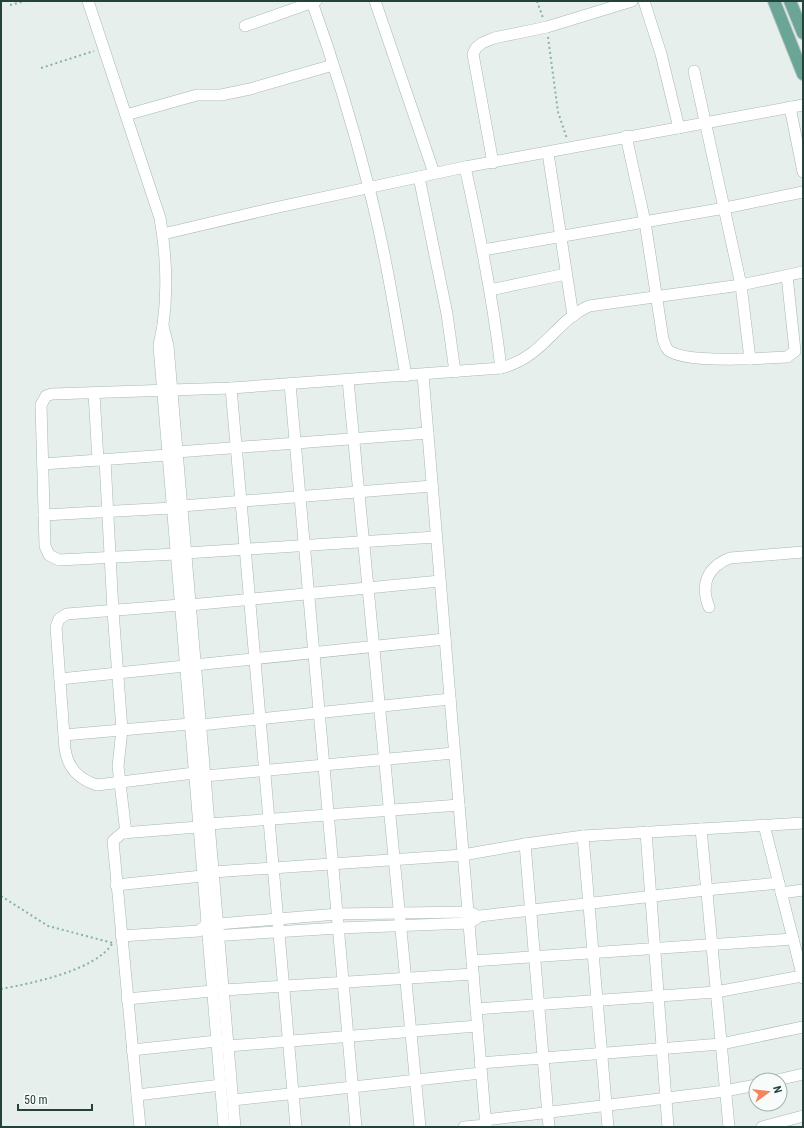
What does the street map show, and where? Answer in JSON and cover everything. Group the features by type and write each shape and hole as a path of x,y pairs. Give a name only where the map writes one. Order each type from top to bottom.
{"main road":[{"path":"774,1 803,74"},
{"path":"790,1 803,31"}],"street":[{"path":"88,1 160,218 163,234 166,259 163,326 168,346 167,391 195,724 205,776 202,876 204,931 212,991 224,1127"},
{"path":"375,1 434,173"},
{"path":"493,163 473,54 476,48 482,43 494,38 547,27 632,1"},
{"path":"644,1 661,54 679,128"},
{"path":"245,26 314,2 369,188 395,311 406,376"},
{"path":"126,115 197,95 221,95 250,90 333,65"},
{"path":"694,71 704,123 725,208 741,285 750,359"},
{"path":"163,234 434,173 548,153 626,136 679,128 803,105"},
{"path":"790,107 803,172"},
{"path":"626,136 644,222 663,339 666,348 671,352 682,355 717,359 787,357 796,352 787,276"},
{"path":"548,153 573,316"},
{"path":"465,167 483,250 501,368"},
{"path":"419,177 447,314 455,372"},
{"path":"483,250 725,208 803,192"},
{"path":"436,537 181,554 110,558 54,559 49,555 45,546 41,405 43,399 52,394 94,394 231,388 423,375 501,368 514,365 532,355 573,316 589,306 741,285 803,272"},
{"path":"490,290 566,274"},
{"path":"423,375 486,1124"},
{"path":"348,380 420,1127"},
{"path":"290,384 356,1127"},
{"path":"231,388 296,1127"},
{"path":"94,394 108,511 112,611 122,730 118,766 126,833"},
{"path":"42,464 428,433"},
{"path":"44,515 177,507 432,486"},
{"path":"709,607 704,592 707,577 712,568 720,562 730,558 803,552"},
{"path":"194,773 97,785 87,782 71,769 67,759 64,735 56,627 59,619 67,614 250,600 440,581"},
{"path":"60,679 445,639"},
{"path":"64,735 260,719 450,699"},
{"path":"195,724 194,773 213,872 236,1127"},
{"path":"205,776 454,753"},
{"path":"140,1127 127,999 119,941 113,841 118,835 269,819 459,805"},
{"path":"213,872 463,855 583,836 803,823"},
{"path":"476,1009 716,992 803,977 764,825"},
{"path":"701,828 729,1127"},
{"path":"646,832 668,1127"},
{"path":"583,836 608,1127"},
{"path":"525,844 549,1127"},
{"path":"116,885 202,876"},
{"path":"218,930 278,918 399,912 468,912 480,916 706,890 780,888 803,890"},
{"path":"119,941 218,930 279,931 400,925 469,924 480,916"},
{"path":"472,961 793,939"},
{"path":"224,990 473,974"},
{"path":"127,999 212,991"},
{"path":"228,1046 477,1026"},
{"path":"233,1100 415,1080 543,1058 721,1044 803,1027"},
{"path":"132,1050 217,1041"},
{"path":"788,1077 803,1074"},
{"path":"137,1095 221,1084"},
{"path":"464,1127 548,1112 725,1091 748,1087"},
{"path":"762,1127 803,1116"}],"path":[{"path":"10,5 26,1"},
{"path":"537,1 547,27 558,112 570,148"},
{"path":"41,68 103,48"},
{"path":"1,896 48,926 119,941"},
{"path":"1,990 37,982 67,972 102,956 119,941"}]}
